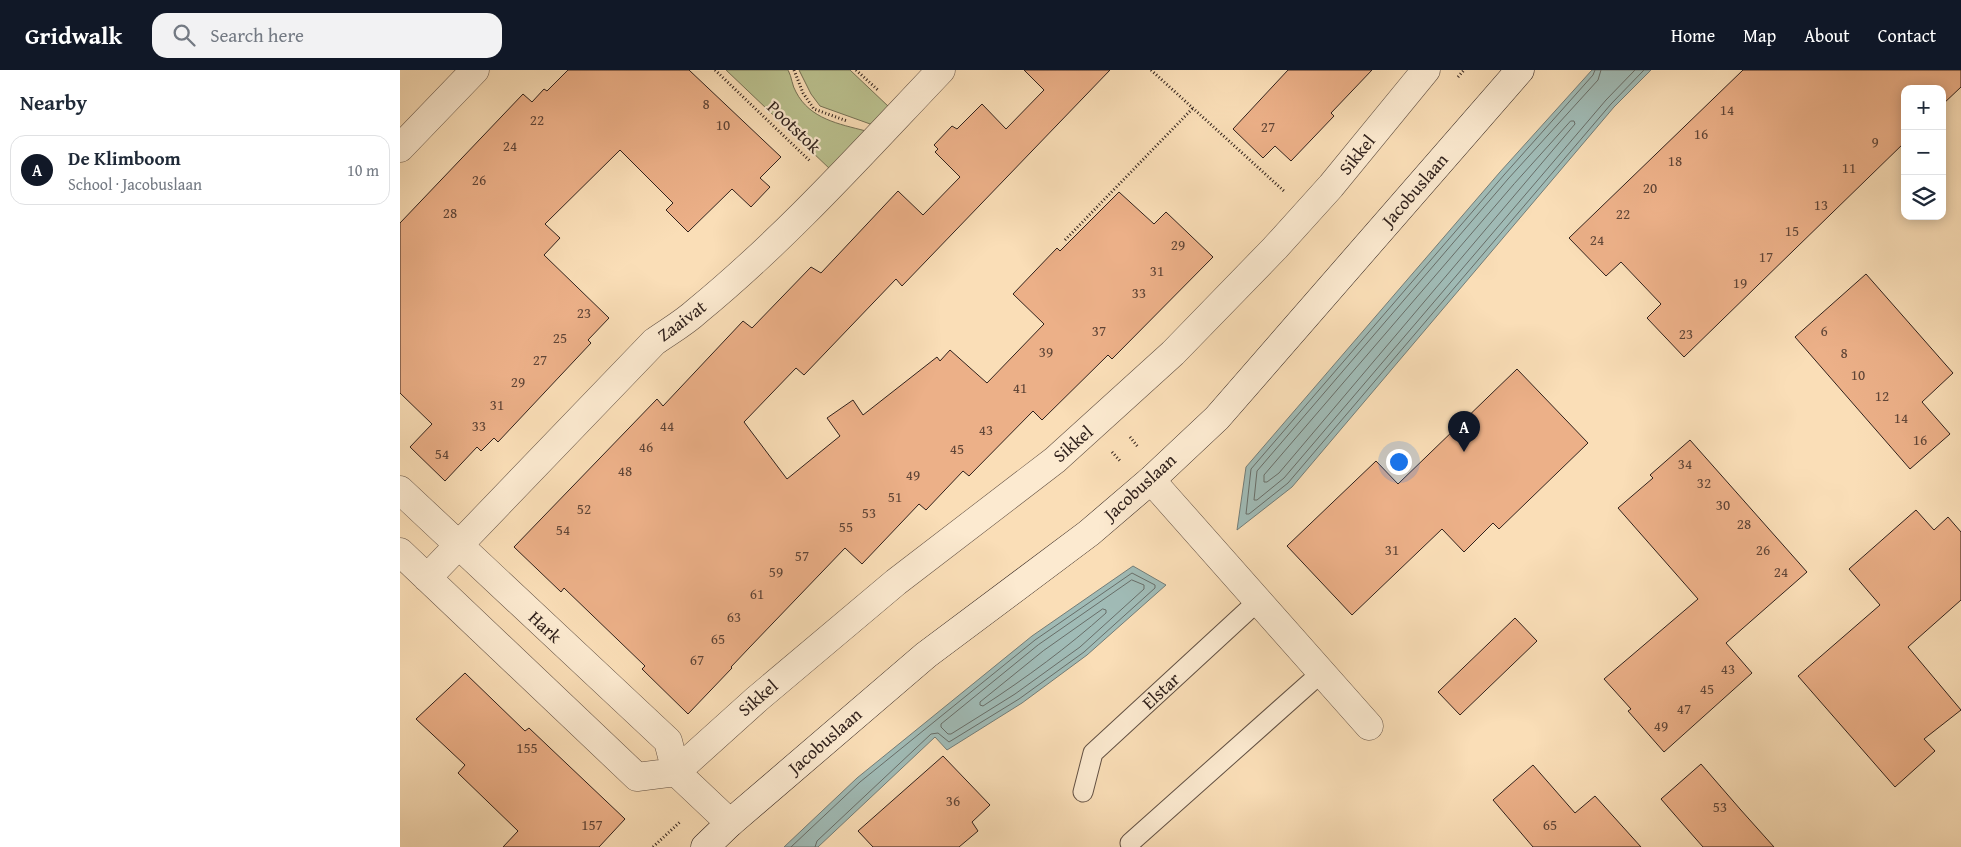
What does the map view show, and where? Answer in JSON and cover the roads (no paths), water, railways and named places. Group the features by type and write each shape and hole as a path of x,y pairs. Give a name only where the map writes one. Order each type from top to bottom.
{"street":[{"path":"400,148 475,70"},
{"name":"Zaaivat","path":"427,578 654,342 696,312 791,228 882,135 941,70"},
{"name":"Sikkel","path":"676,772 757,699 896,582 1056,460 1173,353 1331,186 1426,70"},
{"name":"Jacobuslaan","path":"705,847 730,823 926,655 1089,533 1151,480 1216,418 1520,70"},
{"path":"1151,480 1369,726"},
{"name":"Hark","path":"400,490 668,741 676,772"},
{"path":"400,552 637,777 676,772 730,823"}],"lane":[{"name":"Elstar","path":"1083,792 1093,753 1258,601"},
{"path":"1130,843 1321,672"}],"water":[{"path":"1592,70 1651,70 1614,107 1292,487 1237,530 1246,467 1500,172"},
{"path":"1133,566 1166,585 1087,655 1022,703 947,750 935,737 818,847 784,847 857,778 1032,636"}],"place":[{"name":"De Klimboom","path":"1464,452"}]}
